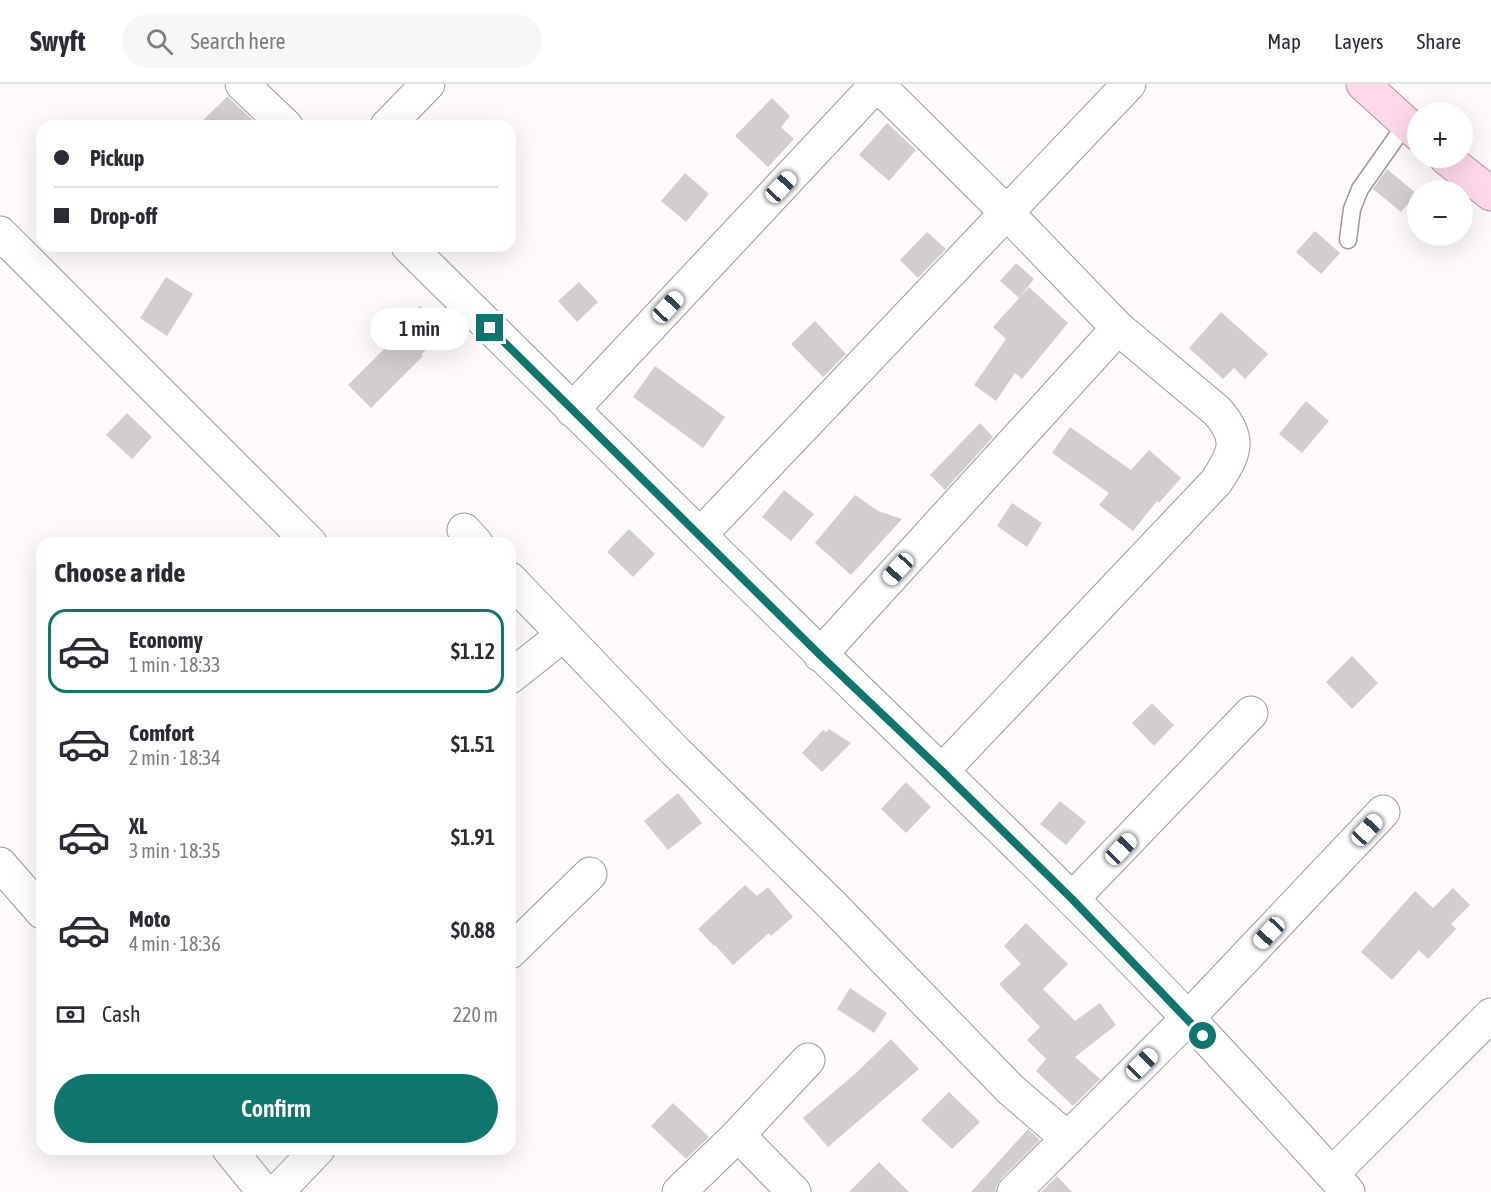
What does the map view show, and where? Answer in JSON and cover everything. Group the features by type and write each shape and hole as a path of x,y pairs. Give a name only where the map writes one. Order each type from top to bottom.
{"main road":[{"path":"1363,84 1407,124"},
{"path":"1458,168 1491,194"}],"street":[{"path":"242,84 280,120"},
{"path":"393,120 428,84"},
{"path":"572,410 877,84 1006,212 1118,328 1210,405 1227,422 1233,435 1233,449 1227,465 1216,482 942,771"},
{"path":"700,535 1129,84"},
{"path":"0,233 304,537"},
{"path":"414,252 820,655 1072,899 1188,1019 1340,1183 1491,1015"},
{"path":"820,655 1118,328"},
{"path":"516,585 675,751 831,904 1010,1089 1067,1138"},
{"path":"516,671 563,635"},
{"path":"1072,899 1251,713"},
{"path":"1014,1192 1188,1019 1383,812"},
{"path":"0,864 36,905"},
{"path":"516,946 590,874"},
{"path":"679,1192 738,1136 808,1060"},
{"path":"738,1136 794,1192"},
{"path":"234,1155 264,1192"},
{"path":"277,1192 312,1155"}],"lane":[{"path":"1348,240 1352,209 1360,189 1407,135"}],"building":[{"path":"228,96 253,120 203,120"},
{"path":"772,98 790,116 781,127 794,139 768,167 735,136"},
{"path":"887,123 916,150 889,181 859,155"},
{"path":"1387,169 1407,186 1407,205 1401,212 1373,189"},
{"path":"685,173 709,194 686,222 661,201"},
{"path":"1315,231 1340,253 1321,274 1296,252"},
{"path":"927,232 946,249 918,278 900,260"},
{"path":"1016,263 1034,279 1019,298 1000,281"},
{"path":"166,277 193,294 167,336 140,318"},
{"path":"579,282 598,302 577,322 558,301"},
{"path":"1029,287 1068,323 1022,379 1015,373 996,401 974,385 1006,339 993,327"},
{"path":"420,306 445,328 421,355 423,356 371,408 348,385 390,343 388,342"},
{"path":"1221,312 1268,354 1245,379 1234,368 1223,379 1189,348"},
{"path":"815,321 846,354 823,377 791,344"},
{"path":"655,366 725,417 703,448 633,397"},
{"path":"1306,401 1329,421 1302,453 1279,434"},
{"path":"127,413 152,437 132,459 106,435"},
{"path":"980,423 993,437 945,490 930,475"},
{"path":"1070,427 1131,470 1149,450 1181,478 1159,503 1157,501 1133,531 1099,505 1109,493 1052,453"},
{"path":"784,490 814,514 791,541 762,517"},
{"path":"855,495 878,511 902,519 851,575 815,543"},
{"path":"1012,503 1042,523 1027,547 997,526"},
{"path":"629,529 655,554 633,577 607,552"},
{"path":"1352,656 1378,683 1352,709 1326,682"},
{"path":"1152,703 1174,725 1154,746 1132,723"},
{"path":"829,729 851,743 822,772 802,753 823,730 826,732"},
{"path":"906,782 931,807 906,833 881,809"},
{"path":"678,793 702,823 668,850 644,821"},
{"path":"1060,801 1086,822 1066,845 1040,824"},
{"path":"745,885 757,896 768,887 793,917 771,936 769,933 733,965 698,929"},
{"path":"1453,888 1470,905 1451,924 1456,929 1428,959 1419,950 1392,980 1361,952 1415,891 1433,908"},
{"path":"1026,923 1068,964 1043,989 1075,1021 1100,1003 1116,1025 1075,1057 1100,1079 1073,1106 1036,1071 1046,1059 1027,1040 1040,1027 999,984 1021,964 1004,946"},
{"path":"850,988 887,1013 874,1033 837,1009"},
{"path":"891,1039 919,1069 828,1147 803,1118 855,1074"},
{"path":"949,1092 980,1122 952,1149 921,1120"},
{"path":"673,1103 709,1137 686,1159 651,1126"},
{"path":"1028,1129 1040,1140 1001,1179 996,1192 971,1192"},
{"path":"879,1162 909,1192 849,1192"},
{"path":"1057,1176 1072,1192 1041,1192"}],"route":[{"path":"490,328 820,655 1072,899 1203,1036"}]}
